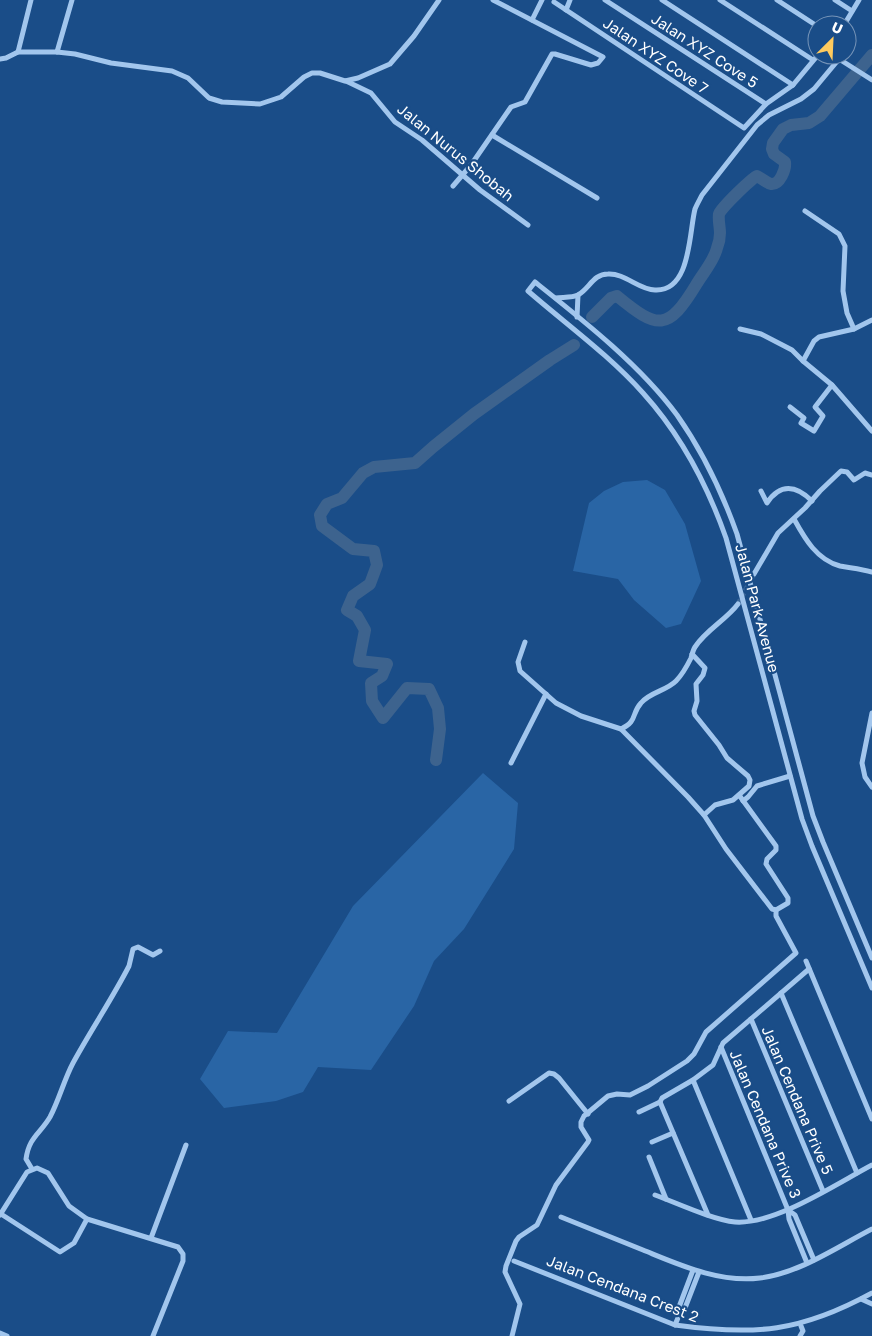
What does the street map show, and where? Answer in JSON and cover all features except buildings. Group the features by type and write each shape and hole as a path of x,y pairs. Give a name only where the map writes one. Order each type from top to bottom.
{"street":[{"path":"0,59 18,52 32,0"},
{"path":"58,52 72,0"},
{"path":"345,81 358,78 390,64 414,36 439,0"},
{"path":"452,186 512,106 525,102 552,54 591,65 598,63 603,57 493,0"},
{"path":"532,20 542,0"},
{"path":"566,10 570,0"},
{"name":"Jalan XYZ Cove 5","path":"605,0 766,104"},
{"path":"662,0 793,85"},
{"path":"720,0 807,56"},
{"path":"777,0 807,20"},
{"path":"834,0 852,11"},
{"path":"850,15 859,0"},
{"name":"Jalan XYZ Cove 7","path":"554,2 744,128 766,104"},
{"name":"Jalan Nurus Shobah","path":"18,52 75,54 111,63 172,71 188,78 209,98 222,102 260,104 270,102 281,97 304,77 320,72 371,93 391,118 422,140 462,175 528,225"},
{"path":"766,104 793,85 809,65"},
{"path":"556,298 578,295 597,277 607,273 616,274 652,290 662,290 670,286 686,262 696,208 702,195 757,125 769,115 801,99 814,89 834,65"},
{"path":"850,65 872,80"},
{"path":"492,135 597,198"},
{"path":"805,211 839,234 845,246 843,291 847,313 854,329"},
{"name":"Jalan Park Avenue","path":"872,958 813,816 737,534 725,500 711,470 676,415 652,385 627,360 535,282 528,292 625,374 643,393 667,422 701,476 714,504 726,538 802,819 872,988"},
{"path":"577,317 578,295"},
{"path":"803,361 814,341 819,337 854,329 872,320"},
{"path":"740,329 761,334 792,350 832,385 872,431"},
{"path":"790,407 803,416 802,425 814,430 823,416 815,407 832,385"},
{"path":"686,450 695,444"},
{"path":"754,574 778,533 841,471 847,472 854,480 866,472 872,475"},
{"path":"761,491 767,503 772,496 784,488 801,491 812,501"},
{"path":"794,519 809,544 819,555 839,565 872,572"},
{"path":"621,730 631,723 642,701 676,681 687,667 694,648 738,604"},
{"path":"525,642 519,656 518,666 526,677 556,703 581,716 621,730 704,815 726,849 772,909 776,910"},
{"path":"692,654 705,668 703,675 696,684 697,701 694,711 695,715 727,758 748,776 750,780 748,786 739,795 732,800 715,805 704,815"},
{"path":"511,763 546,694"},
{"path":"872,713 862,763 864,777 872,787"},
{"path":"778,731 790,728"},
{"path":"743,800 757,786 790,776"},
{"path":"739,795 776,846 776,850 767,859 766,864 788,898 788,903 776,910"},
{"path":"512,1336 520,1304 505,1272 506,1266 516,1241 536,1225 556,1185 588,1142 589,1140 581,1124 582,1119 608,1096 617,1094 630,1095 687,1061 694,1054 706,1032 762,981 793,957 796,953 776,916 776,910"},
{"path":"848,930 858,926"},
{"path":"32,1169 26,1159 33,1137 44,1128 51,1116 72,1065 126,973 133,949 138,947 153,955 160,951"},
{"path":"806,961 872,1118"},
{"path":"639,1112 660,1102 662,1098 693,1080 713,1065 723,1043 810,969"},
{"path":"782,993 857,1173"},
{"name":"Jalan Cendana Prive 5","path":"751,1019 823,1191"},
{"name":"Jalan Cendana Prive 3","path":"721,1047 788,1210 789,1219 807,1263"},
{"path":"509,1101 548,1072 559,1078 588,1114"},
{"path":"693,1080 751,1220"},
{"path":"660,1102 708,1215"},
{"path":"652,1142 673,1133"},
{"path":"151,1238 186,1145"},
{"path":"649,1157 666,1199"},
{"path":"655,1195 708,1215 735,1222 751,1220 765,1218 788,1210 872,1166"},
{"path":"87,1219 74,1243 60,1252 0,1215 23,1177 27,1172 37,1168 48,1173 69,1206 87,1219 178,1247 184,1257 153,1336"},
{"name":"Jalan Cendana Prive 3","path":"788,1210 795,1215 814,1260"},
{"path":"561,1217 693,1270 730,1278 760,1278 784,1272 814,1260 872,1229"},
{"path":"798,1241 804,1238"},
{"name":"Jalan Cendana Crest 2","path":"514,1261 675,1324 703,1332 753,1335 801,1326 842,1310 872,1293"},
{"path":"680,1312 679,1307 693,1270"},
{"path":"675,1324 680,1312 685,1308 699,1272"},
{"path":"685,1289 691,1292"},
{"path":"683,1295 689,1298"},
{"path":"861,1300 872,1304"},
{"path":"800,1336 803,1332 801,1326"},
{"path":"0,1333 7,1336"}],"shaded area":[{"path":"647,480 665,490 685,524 701,581 681,624 666,628 634,600 618,579 573,571 589,503 604,491 623,482"},
{"path":"483,773 518,803 514,849 464,929 434,961 414,1006 371,1070 318,1067 303,1092 276,1101 224,1108 200,1079 228,1031 277,1033 353,906"}],"waterway":[{"path":"592,317 611,298 617,296 653,320 670,318 678,311 716,253 720,239 719,214 721,211 736,194 757,176 771,184 777,182 782,176 785,162 774,154 772,149 773,143 783,129 791,125 809,123 820,116 872,55"},
{"path":"436,760 440,729 438,708 429,689 407,688 383,718 372,701 371,683 382,676 387,664 359,661 365,630 357,616 347,610 353,596 370,584 377,565 374,551 353,549 322,526 320,515 327,504 342,498 363,473 374,467 415,463 474,414 574,345"}],"tunnel":[{"path":"738,604 754,574"}]}
